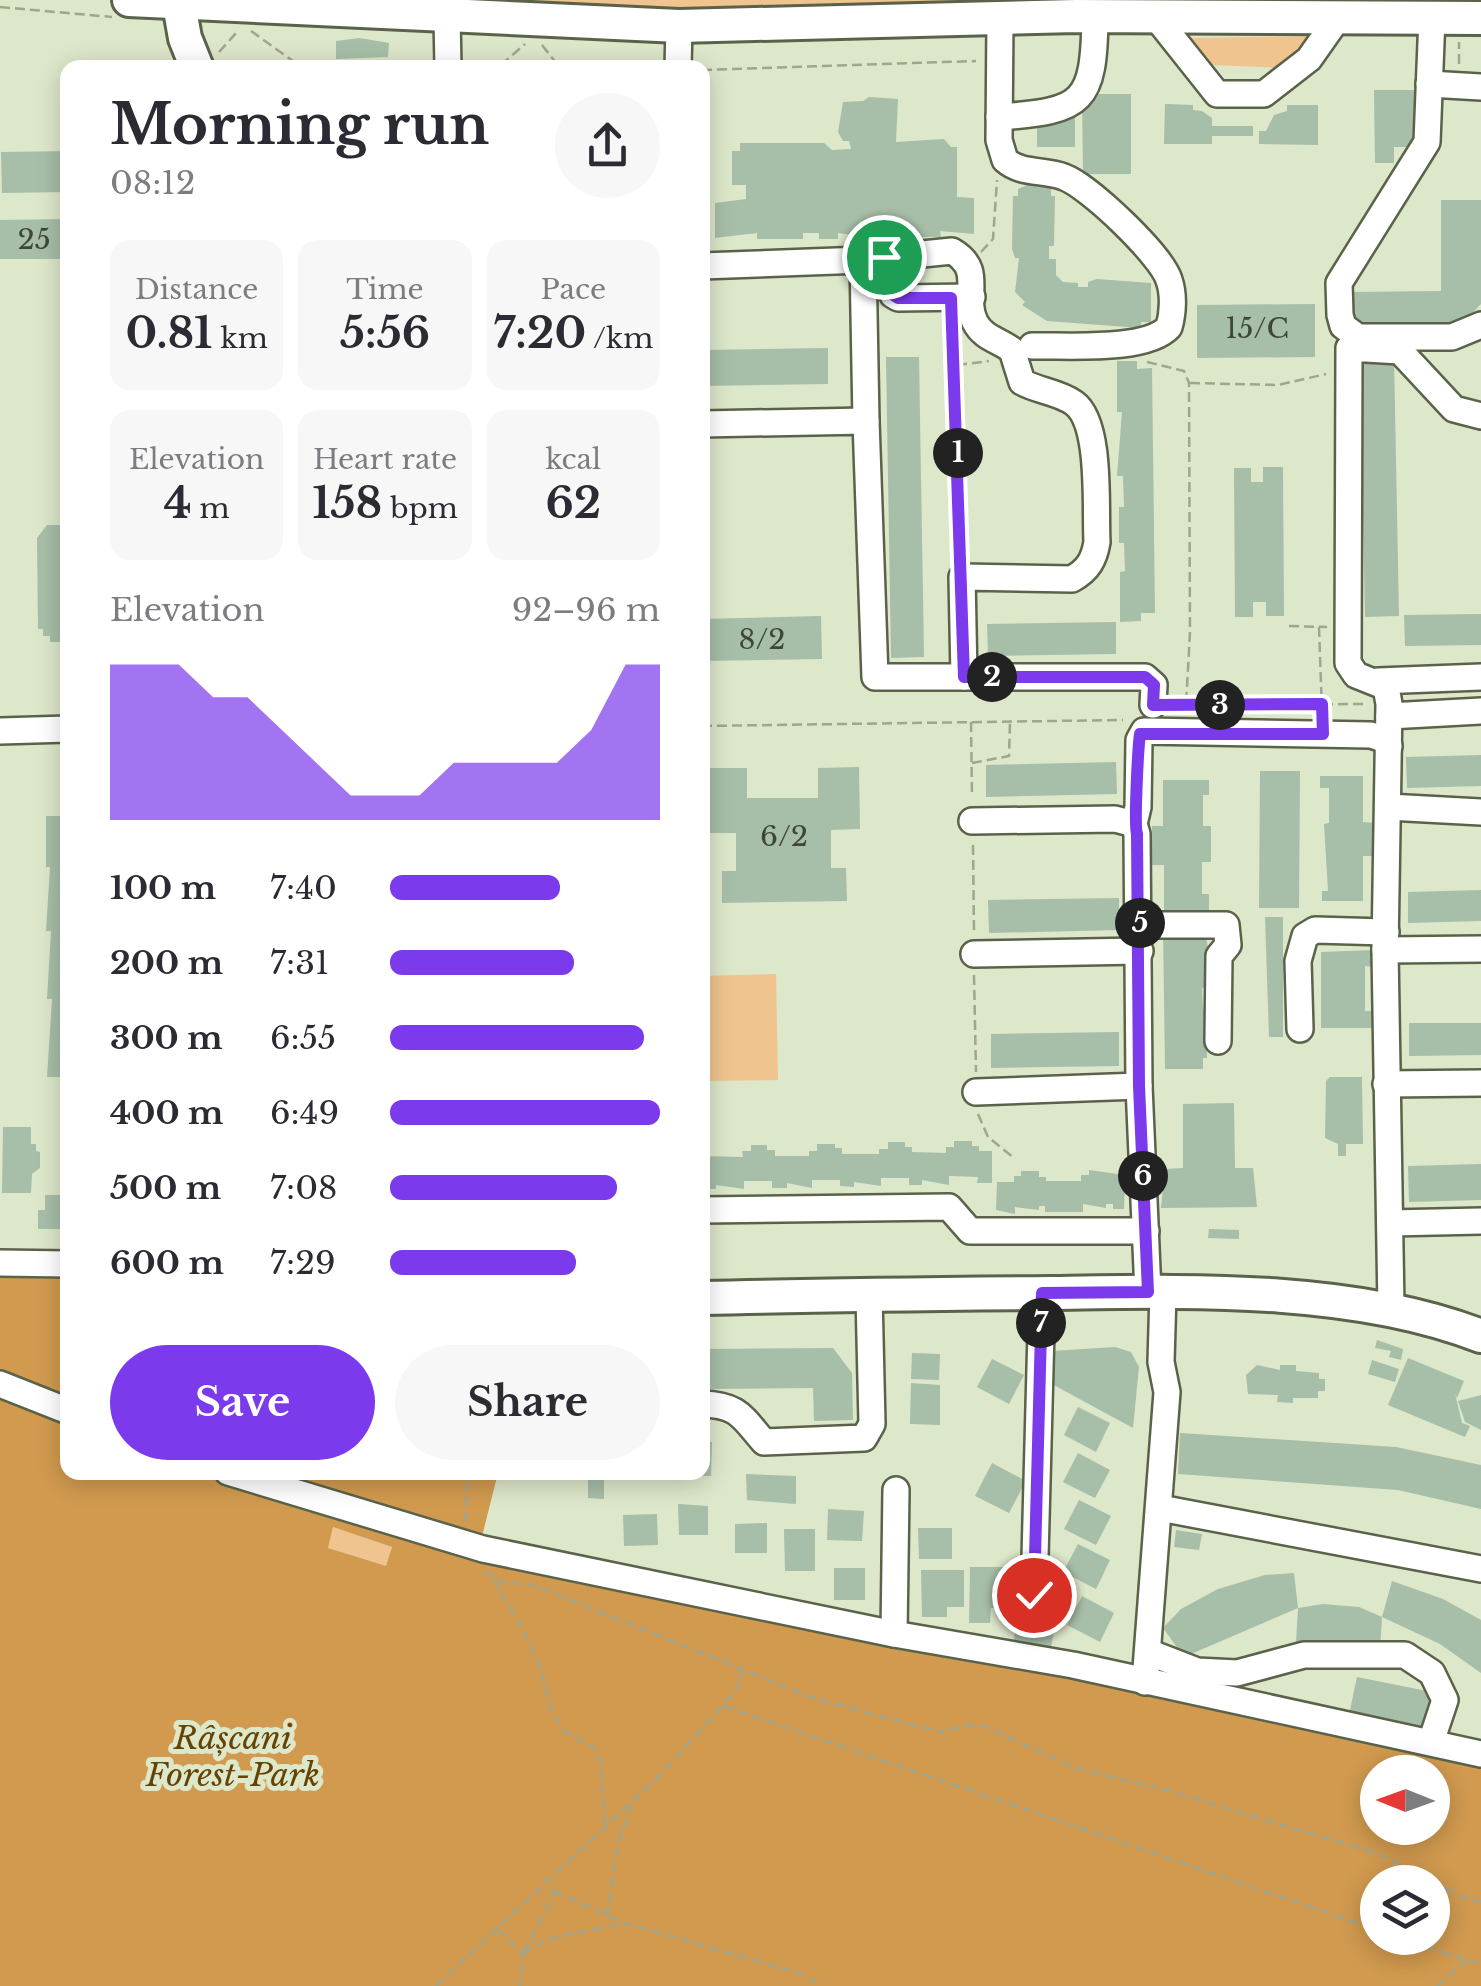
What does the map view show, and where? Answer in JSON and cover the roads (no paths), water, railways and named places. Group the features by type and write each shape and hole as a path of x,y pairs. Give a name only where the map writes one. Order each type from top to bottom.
{"main road":[{"path":"122,9 179,4 447,17 500,9 678,26 1000,19 1076,11 1155,16 1432,16 1471,12"},
{"path":"179,4 186,38 201,60"},
{"path":"710,1298 1156,1292 1352,1302 1391,1308 1481,1336"}],"street":[{"path":"998,116 1049,113 1074,103 1094,70 1076,11"},
{"path":"1155,16 1218,94 1264,94 1309,59 1340,15"},
{"path":"1432,16 1427,142 1340,283 1340,315 1344,326 1358,337 1452,336 1481,325"},
{"path":"447,17 448,60"},
{"path":"961,298 976,324 1024,351 1136,342 1158,336 1169,327 1172,290 1166,271 1098,198 1067,178 1021,170 1006,160 1000,150 1000,19"},
{"path":"678,26 678,60"},
{"path":"1429,84 1470,86"},
{"path":"710,266 874,258 940,250 952,252 969,266 973,276 961,298"},
{"path":"874,258 892,294 898,298 961,298"},
{"path":"874,258 866,421 875,678 1145,677 1154,685 1153,705"},
{"path":"1481,416 1454,410 1400,351 1349,348 1351,671 1386,700 1481,712"},
{"path":"964,677 962,578 1072,578 1084,572 1094,559 1089,421 1074,403 1022,382 1024,351"},
{"path":"710,424 866,421"},
{"path":"1386,700 1481,677"},
{"path":"1386,700 1386,1084 1391,1308"},
{"path":"0,731 60,729"},
{"path":"1145,1682 1166,1392 1146,1230 1139,1086 1140,938 1134,824 1139,740 1144,732 1323,734 1372,736 1389,746"},
{"path":"1388,806 1481,812"},
{"path":"972,821 1114,818 1134,824"},
{"path":"974,954 1140,938 1226,924 1228,945 1219,956 1218,1041"},
{"path":"1300,1029 1298,961 1305,936 1315,930 1481,949"},
{"path":"1386,1084 1481,1083"},
{"path":"976,1092 1139,1086"},
{"path":"710,1210 950,1207 970,1231 1146,1230"},
{"path":"1390,1223 1481,1221"},
{"path":"0,1263 60,1264"},
{"path":"1034,1595 1042,1293"},
{"path":"710,1404 746,1416 764,1442 864,1438 872,1424 869,1294"},
{"path":"0,1384 60,1409"},
{"path":"254,1480 476,1547 1481,1754"},
{"path":"894,1634 896,1490"},
{"path":"1160,1508 1481,1569"},
{"path":"1148,1652 1198,1671 1237,1673 1304,1655 1404,1655 1432,1674 1445,1700 1431,1742"}],"park label":[{"name":"Râșcani Forest-Park","path":"233,1756"}]}
